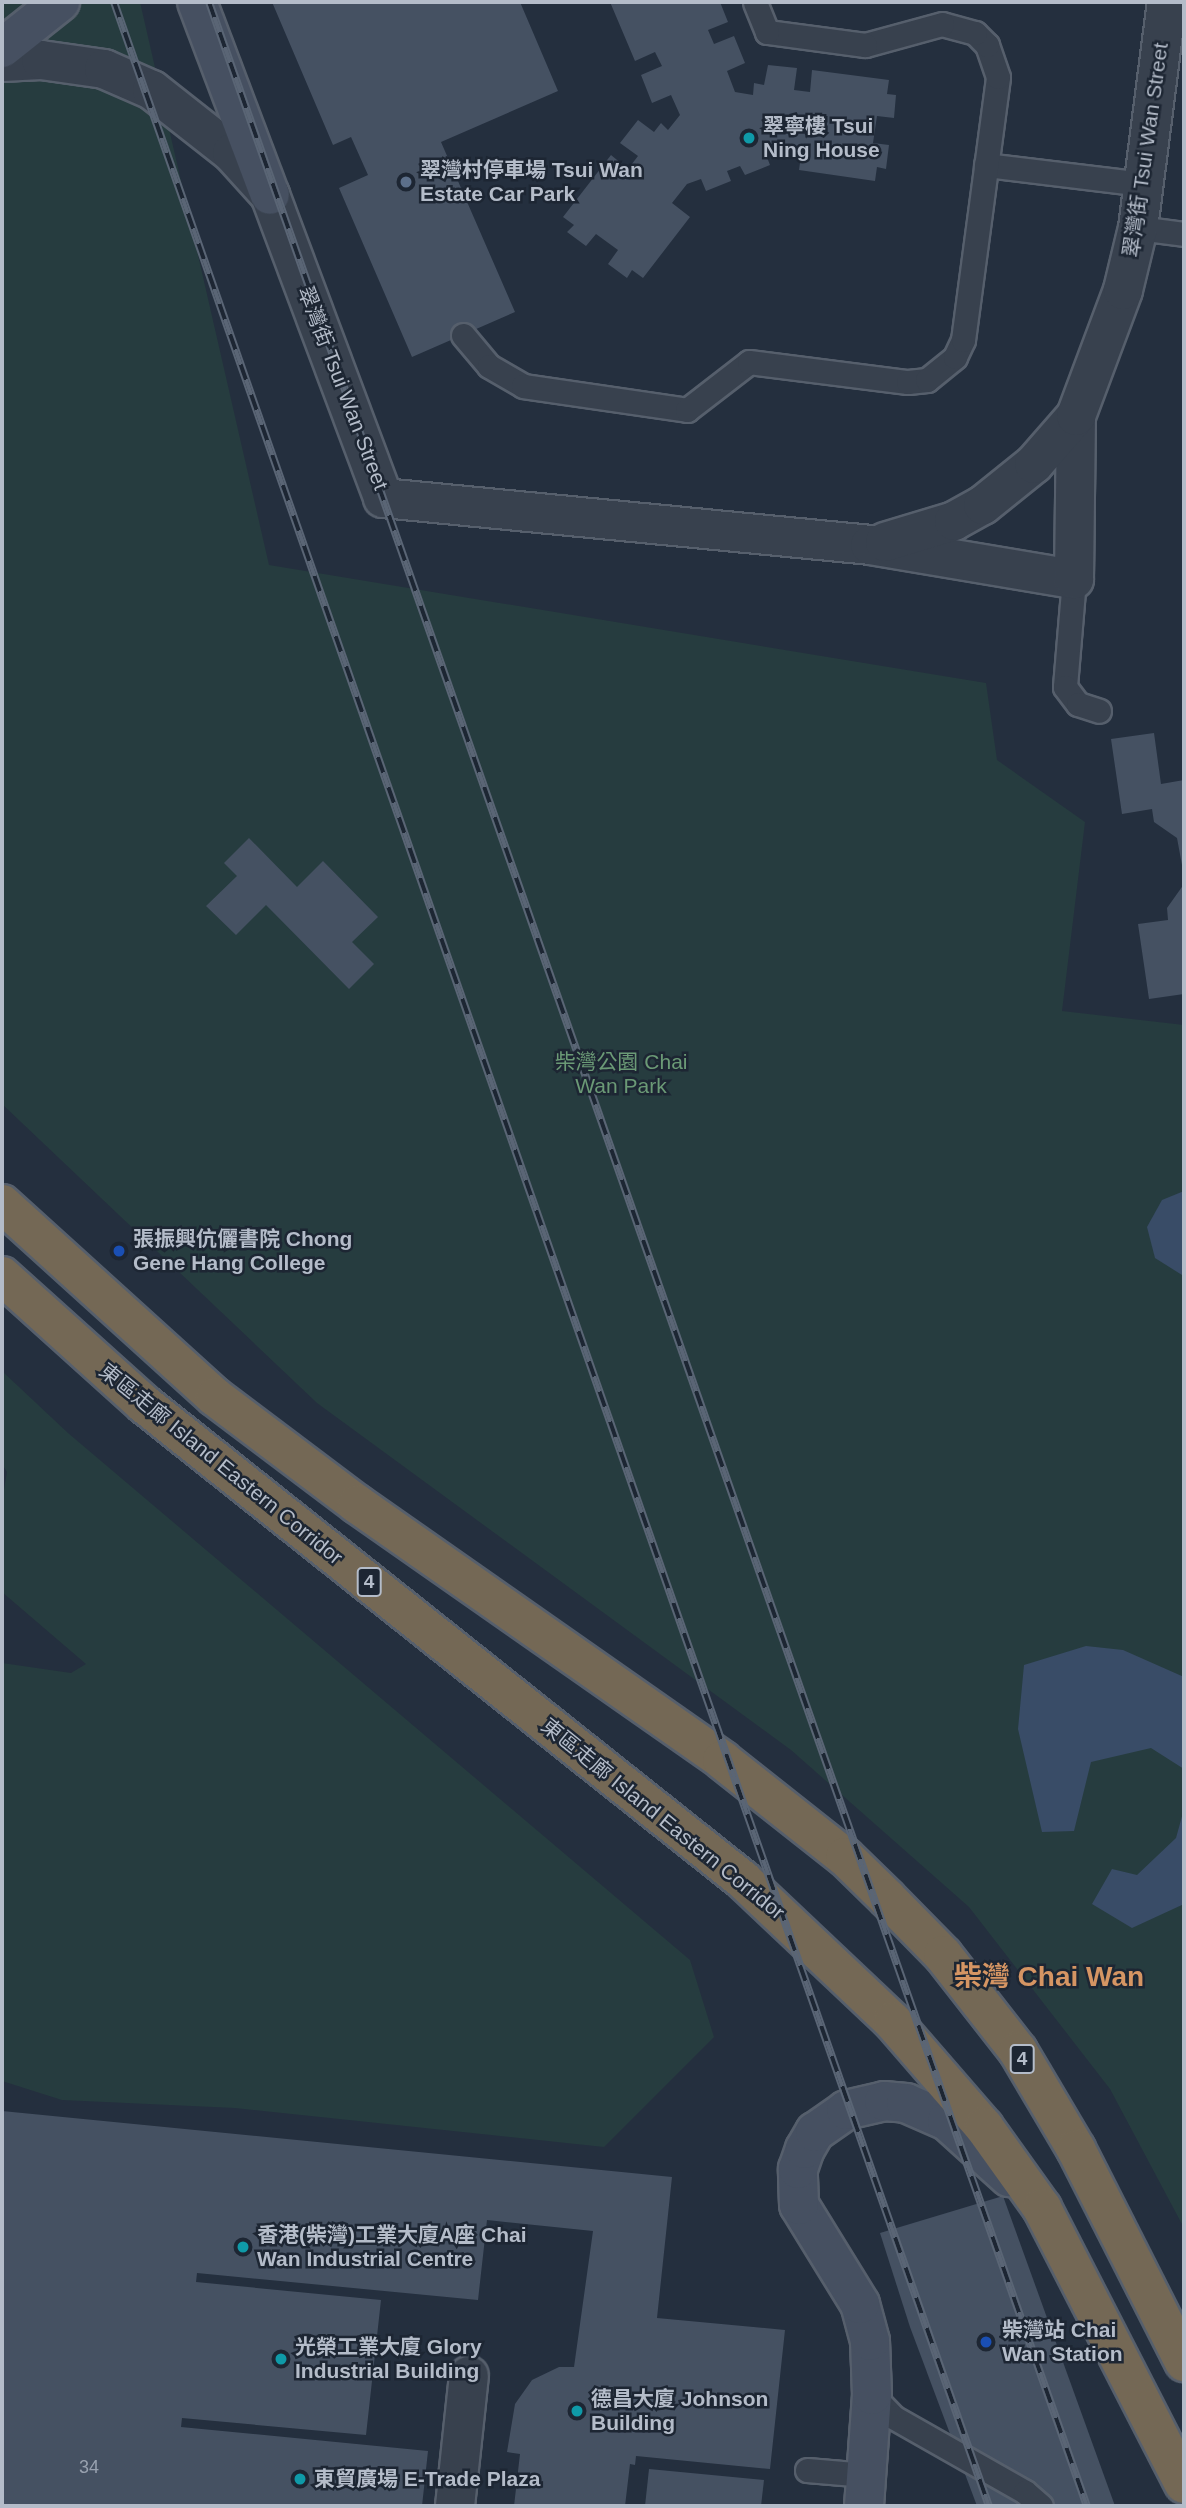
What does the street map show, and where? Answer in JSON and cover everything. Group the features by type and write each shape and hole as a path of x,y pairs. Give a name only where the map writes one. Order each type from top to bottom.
{"highway":[{"name":"4","path":"2,1204 215,1397 357,1504 722,1760 845,1857 887,1898 981,2002 1032,2074 1184,2362"},
{"name":"東區走廊 Island Eastern Corridor","path":"2,1276 144,1404 799,1929 947,2081 1042,2208 1184,2484"}],"street":[{"path":"2,48 60,2"},
{"path":"197,2 270,195"},
{"name":"翠灣街 Tsui Wan Street","path":"2,62 41,60 104,69 152,90 232,153 270,195 383,498 870,545 1074,579 1076,416 1115,315 1138,228 1167,2"},
{"name":"翠灣街 Tsui Wan Street","path":"870,545 913,536 954,521 1010,485 1076,416"},
{"name":"翠灣街 Tsui Wan Street","path":"1010,485 1033,477 1055,484 1072,501 1074,524"},
{"path":"866,2496 872,2395 870,2340 860,2304 799,2205 798,2169 815,2132 846,2110 884,2101 906,2103 947,2121 1042,2208"},
{"path":"455,2506 469,2375"}],"lane":[{"path":"463,335 489,366 523,386 687,410 749,362 908,382 927,380 949,364 963,340 998,77 988,45 975,33 942,24 865,45 767,32 754,2"},
{"path":"986,165 1144,184"},
{"path":"1138,228 1184,234"},
{"path":"1074,579 1065,687 1078,704 1099,711"},
{"path":"872,2395 893,2417 1025,2492 1041,2506"},
{"path":"807,2470 866,2496"}],"green space":[{"name":"柴灣公園 Chai Wan Park","path":"2,2 140,2 269,565 986,683 997,760 1085,822 1062,1011 1184,1025 1184,2228 1110,2089 969,1907 791,1750 317,1403 2,1104"},
{"path":"2,1371 68,1433 690,1960 714,2037 604,2147 235,2108 62,2100 2,2081 2,1663 71,1673 86,1664 2,1592 2,1501 7,1472 2,1464"}],"water":[{"path":"1184,1191 1182,1275 1155,1258 1147,1227 1162,1200"},
{"path":"1086,1646 1123,1650 1184,1677 1184,1769 1151,1748 1091,1762 1074,1831 1042,1832 1018,1729 1024,1665"},
{"path":"1184,1809 1184,1904 1132,1928 1092,1904 1112,1869 1137,1875 1176,1838"}],"building":[{"name":"翠灣村停車場 Tsui Wan Estate Car Park","path":"272,2 520,2 558,91 441,142 515,312 412,357 339,188 368,175 351,137 333,145"},
{"name":"翠寧樓 Tsui Ning House","path":"610,2 720,2 728,22 708,30 714,44 734,36 745,63 727,71 735,92 753,95 754,83 764,85 768,65 797,68 794,90 810,92 812,70 889,80 887,94 896,95 894,118 877,116 873,143 889,145 886,169 877,167 875,181 799,170 802,148 781,146 765,152 770,165 745,175 740,166 727,171 731,181 706,191 701,179 687,184 672,203 690,217 643,278 632,270 627,278 608,264 618,250 596,234 586,246 567,232 574,225 563,217 611,155 628,169 638,156 620,143 638,120 654,132 661,123 668,130 680,115 671,95 652,103 641,75 662,66 655,52 635,61"},
{"path":"1154,733 1161,784 1184,780 1184,876 1177,838 1154,822 1152,809 1122,814 1111,739"},
{"path":"249,838 297,887 323,861 378,917 352,942 374,964 349,989 266,905 236,935 206,906 237,876 224,863"},
{"path":"1184,884 1184,994 1149,999 1138,924 1168,920 1167,908"},
{"path":"2,2111 672,2177 657,2318 785,2330 770,2469 636,2456 635,2465 630,2464 625,2506 514,2506 520,2454 507,2452 515,2404 532,2380 559,2367 574,2367 593,2231 487,2220 478,2300 197,2273 196,2282 381,2300 366,2435 182,2418 181,2427 428,2451 422,2506 2,2506"},
{"name":"柴灣站 Chai Wan Station","path":"1003,2196 1115,2506 977,2506 910,2327 880,2233"},
{"path":"649,2469 764,2480 761,2506 645,2506"}],"railway":[{"path":"114,2 989,2506"},
{"path":"209,2 1087,2506"}],"place":[{"name":"翠寧樓 Tsui Ning House","path":"749,138"},
{"name":"翠灣村停車場 Tsui Wan Estate Car Park","path":"406,182"},
{"name":"張振興伉儷書院 Chong Gene Hang College","path":"119,1251"},
{"name":"香港(柴灣)工業大廈A座 Chai Wan Industrial Centre","path":"243,2247"},
{"name":"柴灣站 Chai Wan Station","path":"986,2342"},
{"name":"光榮工業大廈 Glory Industrial Building","path":"281,2359"},
{"name":"德昌大廈 Johnson Building","path":"577,2411"},
{"name":"東貿廣場 E-Trade Plaza","path":"300,2479"}],"district":[{"name":"柴灣 Chai Wan","path":"1049,1977"}]}
